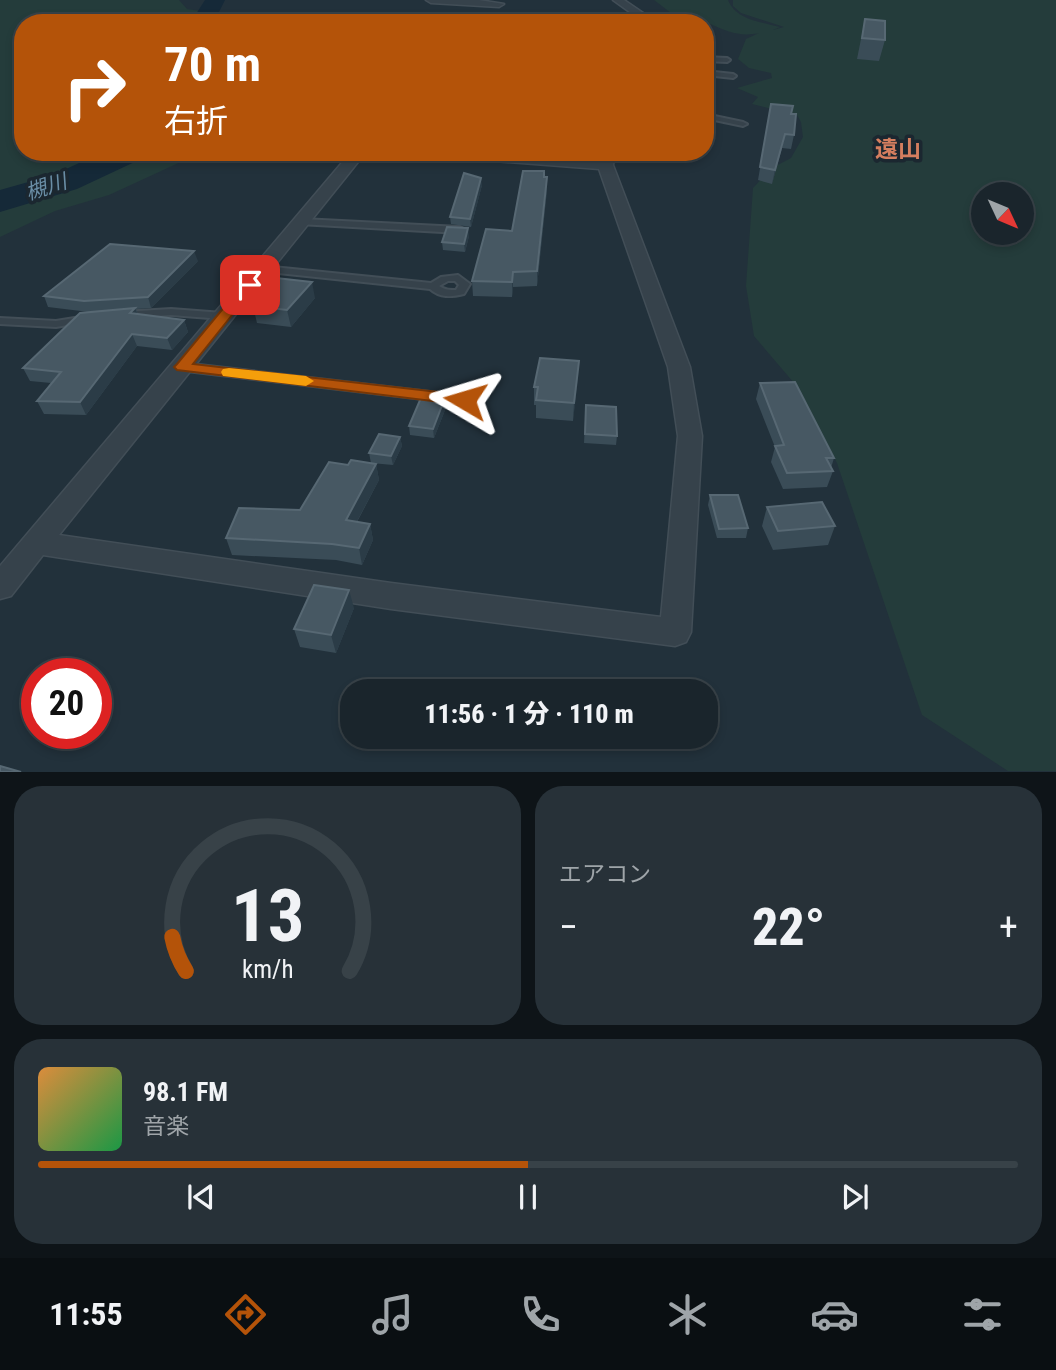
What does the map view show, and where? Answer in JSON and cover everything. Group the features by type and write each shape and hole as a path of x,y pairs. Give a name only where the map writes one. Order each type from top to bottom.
{"street":[{"path":"431,0 501,2"},
{"path":"618,0 639,14"},
{"path":"489,14 501,2"},
{"path":"0,587 352,161"},
{"path":"37,543 391,596 676,632 690,436 678,367 608,161"}],"lane":[{"path":"519,0 565,0"},
{"path":"714,59 727,60"},
{"path":"714,74 733,76"},
{"path":"714,118 743,124"},
{"path":"302,222 467,231"},
{"path":"263,269 433,286"},
{"path":"0,321 56,324 104,316 172,312 223,316"},
{"path":"182,367 465,400"}],"green space":[{"path":"0,0 179,0 187,9 221,14 14,14 14,161 183,161 109,195 55,211 0,237"},
{"path":"654,0 728,0 732,7 743,16 780,27 773,30 784,27 741,13 733,6 733,0 1056,0 1056,771 1008,771 922,715 837,463 800,390 754,336 746,286 753,188 772,168 791,158 803,137 797,115 752,104 758,97 737,88 772,78 771,73 749,68 738,59 746,39 759,33 736,33 714,26 714,14 672,14"}],"building":[{"path":"865,19 885,21 885,40 862,38"},
{"path":"771,104 793,106 791,114 796,114 794,135 785,134 775,170 760,167"},
{"path":"523,171 544,171 544,177 547,177 537,271 513,272 512,282 472,281 486,229 512,231"},
{"path":"464,173 481,178 470,219 450,217"},
{"path":"447,227 468,228 464,244 442,242"},
{"path":"110,244 194,251 148,297 84,301 44,296"},
{"path":"276,278 312,282 287,310 253,306"},
{"path":"135,308 130,313 184,320 167,338 132,334 80,402 37,401 61,372 23,368 80,313"},
{"path":"540,358 579,361 574,403 536,400 538,387 534,387"},
{"path":"795,382 834,458 826,458 833,471 787,473 775,446 784,445 760,383"},
{"path":"423,393 446,395 433,429 409,426"},
{"path":"586,405 616,407 617,436 585,434"},
{"path":"379,434 400,437 391,456 369,453"},
{"path":"351,460 376,464 346,520 370,524 359,548 226,538 239,508 300,510 329,462 348,465"},
{"path":"710,495 738,495 748,528 719,529"},
{"path":"822,502 835,526 778,531 767,507"},
{"path":"314,585 349,590 331,635 294,629"},
{"path":"0,766 21,772 0,772"}],"waterway":[{"name":"槻川","path":"207,14 215,0"},
{"name":"槻川","path":"0,201 65,182 110,161"}],"slow traffic":[{"path":"229,372 306,381"}],"district":[{"name":"遠山","path":"898,149"}],"route":[{"path":"250,285 182,367 465,400"}]}
